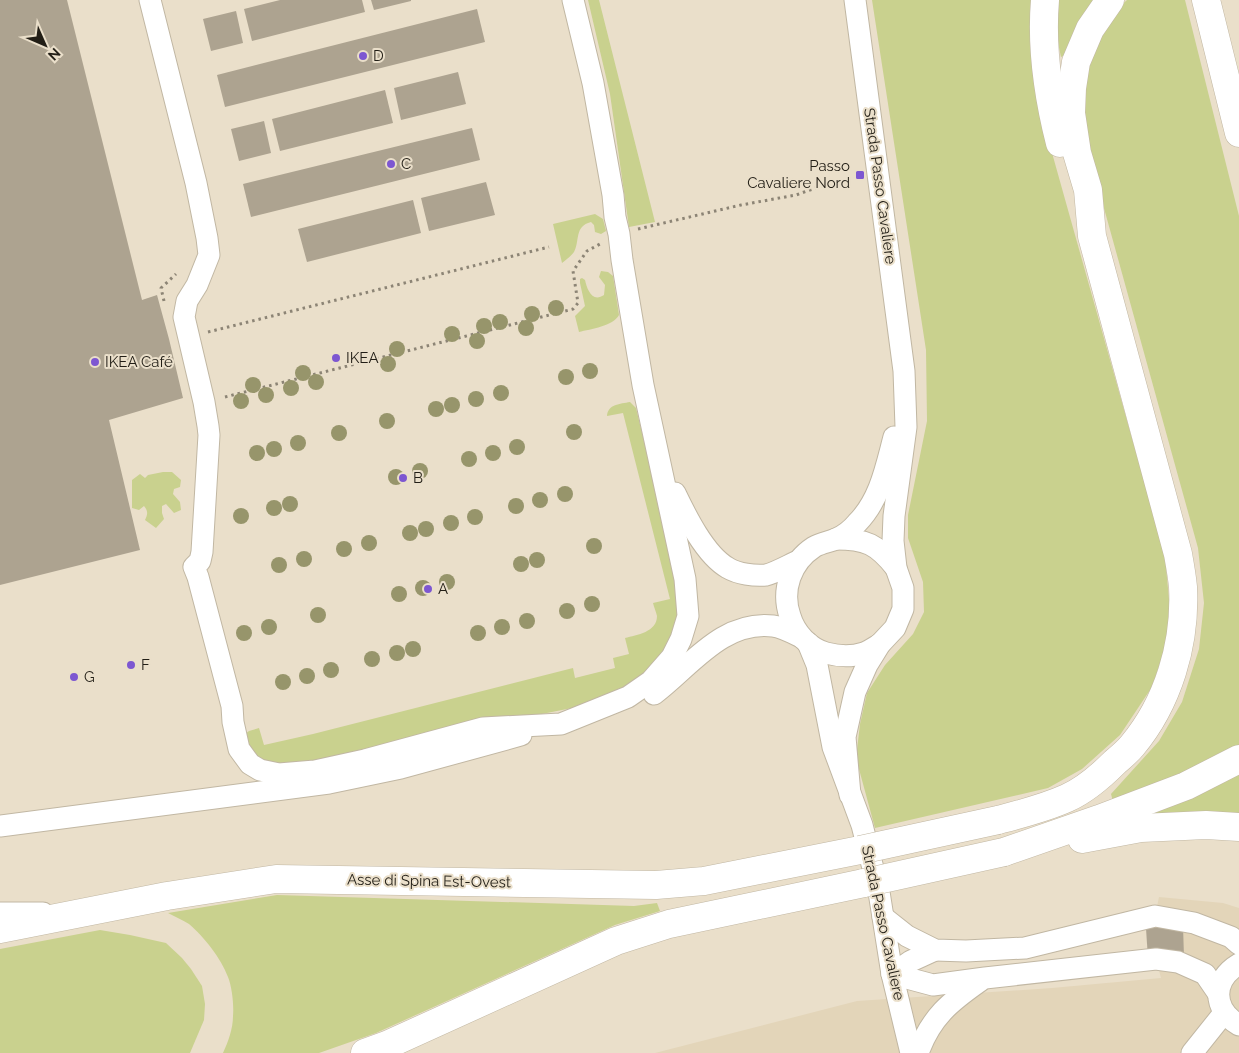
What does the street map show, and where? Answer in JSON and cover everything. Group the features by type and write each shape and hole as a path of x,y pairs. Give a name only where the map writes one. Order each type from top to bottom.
{"main road":[{"path":"1045,0 1045,65 1055,123 1072,192 1092,236"},
{"path":"1092,236 1088,190 1077,153 1071,112 1072,88 1076,62 1086,37 1110,0"},
{"path":"1206,0 1239,133"},
{"name":"Asse di Spina Est-Ovest","path":"0,930 167,896 276,879 656,885 704,881 998,820 1068,798 1100,778 1131,747 1152,718 1170,679 1180,639 1183,615 1183,586 1178,554 1092,236"},
{"path":"1004,852 1186,786 1239,759"},
{"path":"365,1053 387,1045 616,941 669,924 1004,852 1141,828 1239,827"}],"street":[{"path":"150,0 196,183 209,255 197,285 187,301 184,317 204,402 209,435 202,552 200,561 194,567 232,706 233,722 239,749 250,764 260,770 279,774 315,771 356,762 483,728 561,724 628,698 651,681 672,657 681,638 688,616 685,579 643,385 593,83 573,0"},
{"name":"Strada Passo Cavaliere","path":"855,0 904,372"},
{"path":"661,466 692,527 714,557 728,568 746,574 767,575 798,561 815,546 836,539 857,524 871,505 879,490 896,430 904,372"},
{"path":"850,795 845,736 855,692 867,665 880,644 895,628 902,608 903,588 896,568 893,541 894,516 906,427 904,372"},
{"path":"836,539 854,539 871,544 885,554 896,568"},
{"path":"798,561 790,575 786,591 787,608 792,623 805,640"},
{"path":"0,826 329,783 401,768 561,724 608,716 636,707 661,689 704,650 734,632 751,626 774,626 805,640 825,653 844,656 864,653 880,644"},
{"name":"Strada Passo Cavaliere","path":"805,640 817,665 833,748 862,825 879,892 892,974 912,1053"},
{"path":"0,912 76,914"},
{"path":"883,917 907,936 935,950 966,951 1025,948 1155,916 1194,923 1231,937 1239,944"},
{"path":"892,974 911,961 935,950"},
{"path":"892,974 933,985 1156,959 1178,962 1205,974 1227,1010"},
{"path":"1192,1053 1227,1010 1222,980 1230,970 1239,964"},
{"path":"918,1053 934,1020 955,999 985,978"}],"path":[{"path":"217,399 573,310 578,304 574,272 587,251 619,234 741,205 796,195 839,181"},
{"path":"201,334 549,247"},
{"path":"165,306 161,288 180,271"}],"shaded area":[{"path":"1159,897 1223,903 1239,908 1239,1053 655,1053 857,1001 1052,988 1161,978 1156,959 1155,916"}],"green space":[{"path":"588,0 599,0 655,222 629,227 610,94"},
{"path":"872,0 1037,0 1047,135 1165,556 1170,610 1166,645 1152,687 1120,735 1082,769 1048,788 875,828 856,758 860,724 867,693 885,665 913,634 924,612 923,582 908,538 908,515 927,421 926,350"},
{"path":"1056,0 1094,0 1090,4 1065,55 1061,57 1055,29"},
{"path":"1127,0 1185,0 1239,216 1239,749 1114,805 1111,794 1159,741 1182,702 1199,649 1204,603 1198,548 1094,172 1083,112 1084,80 1093,50 1115,11"},
{"path":"595,214 603,219 606,231 601,234 595,232 594,225 591,222 586,224 578,235 574,252 562,263 553,224"},
{"path":"601,271 608,272 613,276 619,315 612,322 579,332 575,316 585,306 580,279 585,280 593,296 600,297 604,295 605,285 599,277"},
{"path":"630,402 636,408 678,581 681,612 674,639 630,689 572,708 482,726 349,761 265,765 249,753 245,734 259,728 264,745 573,668 575,678 615,668 613,658 629,654 625,638 646,632 654,626 657,616 653,603 670,599 623,413 607,416 612,407"},
{"path":"172,472 181,480 180,487 174,489 173,494 180,502 181,510 174,513 166,504 162,506 164,519 156,528 145,520 147,513 144,506 139,510 132,508 132,480 140,474 145,478 148,475"},
{"path":"1239,768 1239,817 1138,820"},
{"path":"277,895 634,906 657,903 660,911 615,925 376,1033 319,1053 223,1053 233,1021 231,986 228,977 217,955 200,935 189,924 168,913"},
{"path":"100,930 166,943 191,969 202,986 205,1004 204,1020 190,1053 0,1053 0,949"}],"building":[{"path":"0,0 67,0 142,300 157,295 183,398 109,420 140,550 0,585"},
{"path":"280,0 362,0 365,12 252,41 244,9"},
{"path":"371,0 411,0 411,1 374,10"},
{"path":"477,9 485,42 225,107 217,75"},
{"path":"236,11 243,43 211,51 203,19"},
{"path":"458,72 466,104 401,120 394,88"},
{"path":"385,90 393,123 280,151 272,119"},
{"path":"264,121 271,153 239,161 231,129"},
{"path":"472,128 480,160 251,217 243,184"},
{"path":"486,182 495,215 429,231 421,198"},
{"path":"413,200 421,233 307,262 298,229"},
{"path":"1183,926 1184,957 1148,959 1146,928"}],"place":[{"name":"D","path":"363,56"},
{"name":"C","path":"391,164"},
{"name":"Passo Cavaliere Nord","path":"860,175"},
{"name":"IKEA","path":"336,358"},
{"name":"IKEA Café","path":"95,362"},
{"name":"B","path":"403,478"},
{"name":"A","path":"428,589"},
{"name":"F","path":"131,665"},
{"name":"G","path":"74,677"}]}
